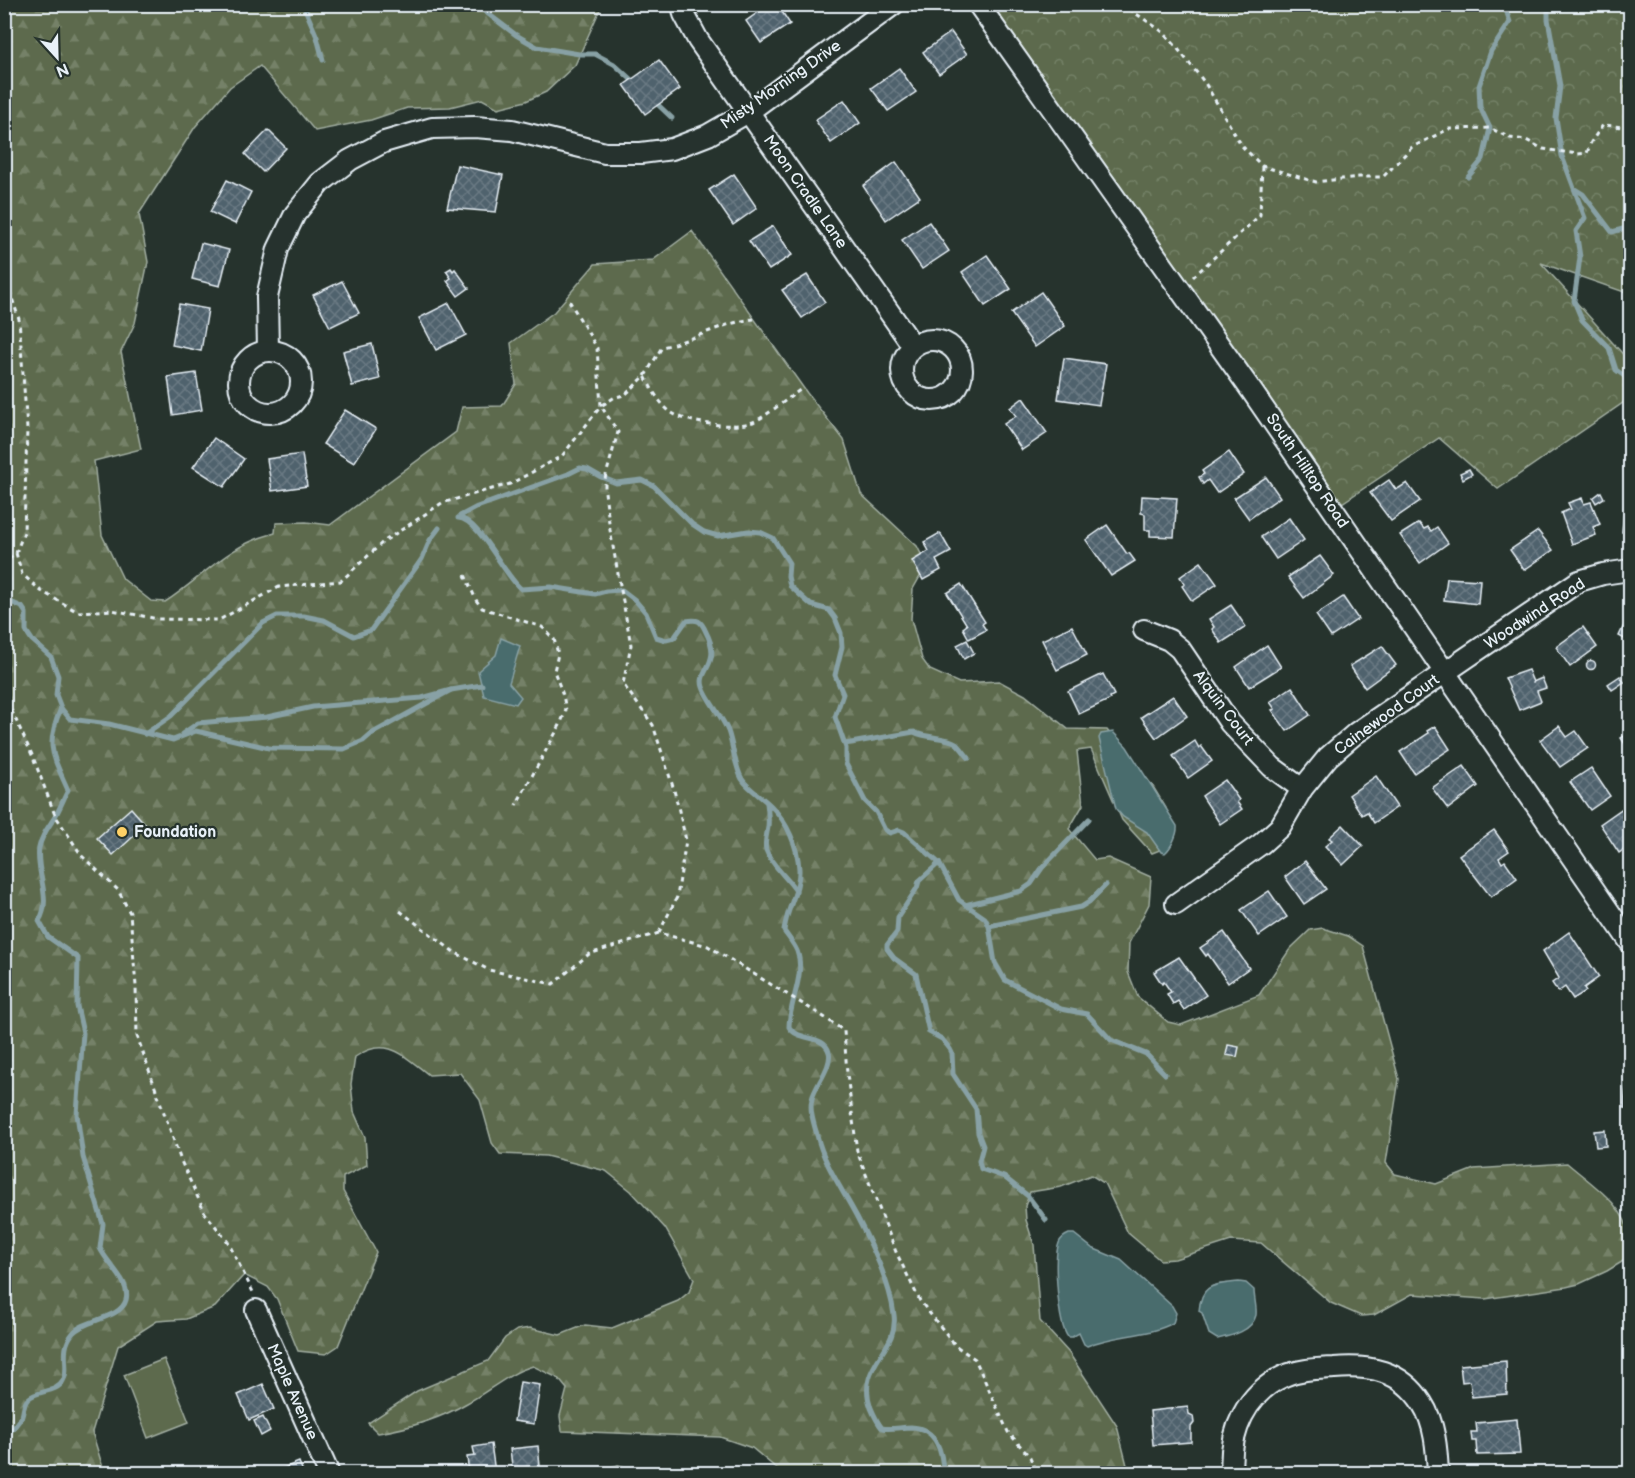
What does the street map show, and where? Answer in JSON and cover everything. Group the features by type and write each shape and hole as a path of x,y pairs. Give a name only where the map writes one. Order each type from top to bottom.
{"street":[{"name":"Moon Cradle Lane","path":"682,4 684,14 698,40 913,346"},
{"name":"Misty Morning Drive","path":"268,351 267,297 278,249 295,214 320,183 350,160 384,142 432,128 475,127 512,130 605,153 641,153 672,149 708,135 748,112 894,4"},
{"name":"South Hilltop Road","path":"978,4 1251,390 1630,942"},
{"name":"Woodwind Road","path":"1445,673 1579,581 1630,570"},
{"name":"Alquin Court","path":"1144,630 1169,640 1180,649 1230,723 1272,767 1302,789"},
{"name":"Cainewood Court","path":"1176,904 1261,844 1280,827 1302,789 1328,757 1356,733 1445,673"},
{"name":"Maple Avenue","path":"256,1303 329,1473"},
{"path":"1232,1473 1233,1443 1239,1421 1251,1400 1268,1385 1286,1375 1351,1366 1375,1368 1392,1375 1409,1388 1422,1403 1437,1445 1438,1473"}],"path":[{"path":"1122,4 1163,32 1174,44 1205,83 1242,146 1262,166 1316,182 1383,177 1412,147 1449,129 1490,128 1510,138 1526,140 1543,148 1578,154 1587,153 1591,142 1603,125 1630,130"},
{"path":"1182,294 1190,280 1260,215 1262,166"},
{"path":"4,274 19,319 27,429 24,532 16,553 4,564"},
{"path":"567,297 597,348 602,406 618,432 605,479 605,492 631,645 623,684 652,725 674,790 686,840 677,897 659,933"},
{"path":"16,553 22,574 41,591 78,612 112,610 158,619 219,620 279,587 341,581 383,542 442,503 510,484 562,456 602,406 615,397 625,395 645,376 662,347 683,343 697,335 736,321 754,319"},
{"path":"645,376 663,406 672,413 689,420 730,425 753,422 803,388"},
{"path":"465,575 482,608 542,627 554,639 558,654 554,671 566,710 547,750 516,805"},
{"path":"4,694 33,757 55,815 82,856 118,890 130,913 136,986 137,1036 181,1161 205,1213 228,1242 256,1303"},
{"path":"400,911 454,952 489,970 553,984 589,954 659,933 708,945 821,1014 844,1031 857,1151 896,1252 920,1301 956,1346 975,1359 1008,1432 1030,1457 1037,1473"}],"green space":[{"path":"5,5 602,5 575,65 546,92 526,101 498,108 482,99 450,107 407,108 371,120 315,131 260,66 230,87 195,127 139,214 148,262 135,323 121,352 141,449 94,461 102,535 123,579 151,601 165,602 229,554 242,546 275,533 276,523 306,522 330,525 456,432 462,407 502,406 516,384 511,343 554,312 595,264 653,260 692,231 807,393 844,440 861,494 917,546 923,558 922,573 913,589 911,619 922,659 930,670 959,683 999,681 1025,695 1068,729 1107,730 1152,785 1166,808 1174,836 1165,848 1152,853 1122,820 1091,749 1077,751 1083,805 1069,829 1095,860 1108,858 1151,877 1149,904 1129,943 1128,972 1138,997 1168,1022 1181,1025 1259,995 1290,949 1310,930 1323,928 1348,936 1363,946 1399,1079 1386,1163 1395,1174 1436,1184 1474,1169 1567,1163 1606,1196 1622,1215 1630,1238 1630,1257 1607,1271 1579,1284 1566,1287 1485,1299 1412,1294 1374,1315 1361,1316 1331,1303 1261,1243 1231,1241 1175,1259 1160,1260 1128,1233 1104,1183 1091,1175 1061,1187 1030,1192 1025,1206 1026,1220 1034,1245 1040,1321 1069,1353 1117,1426 1129,1473 782,1473 752,1448 720,1437 562,1431 560,1416 567,1389 558,1378 533,1366 515,1373 446,1414 413,1426 378,1433 368,1423 417,1391 488,1361 505,1338 517,1330 530,1328 560,1335 585,1325 612,1328 678,1301 689,1292 694,1279 665,1228 631,1191 606,1171 546,1156 500,1154 492,1143 480,1100 460,1073 429,1075 403,1055 386,1048 377,1048 355,1057 351,1084 354,1112 365,1137 367,1165 343,1177 343,1191 376,1252 338,1346 326,1354 298,1351 277,1299 268,1287 244,1275 215,1307 186,1319 157,1321 118,1346 92,1432 104,1471 107,1473 5,1474"},
{"path":"992,5 1630,5 1630,294 1541,263 1630,362 1630,398 1498,489 1439,438 1342,503"},
{"path":"164,1359 189,1422 148,1438 124,1375"},
{"path":"618,1465 648,1473 593,1473"}],"water":[{"path":"501,638 520,646 509,683 521,697 516,704 484,696 478,671 496,655"},
{"path":"1113,732 1127,747 1177,826 1174,841 1165,853 1161,852 1147,832 1123,817 1116,809 1099,738 1101,734"},
{"path":"1069,1234 1074,1234 1092,1248 1121,1260 1172,1306 1176,1313 1173,1323 1152,1331 1108,1339 1087,1346 1079,1333 1068,1337 1064,1330 1059,1306 1056,1262 1059,1243"},
{"path":"1246,1283 1254,1290 1256,1315 1254,1321 1250,1326 1234,1335 1217,1339 1209,1334 1202,1313 1199,1311 1200,1302 1210,1287"}],"building":[{"path":"770,4 777,4 790,24 761,43 746,21"},
{"path":"951,32 967,54 939,74 923,52"},
{"path":"659,60 680,89 645,114 624,85"},
{"path":"899,68 916,92 888,111 871,88"},
{"path":"844,100 860,123 831,143 815,120"},
{"path":"268,130 286,148 263,172 245,154"},
{"path":"896,162 920,197 886,220 863,186"},
{"path":"457,165 503,175 496,212 447,208"},
{"path":"734,174 757,208 733,225 709,190"},
{"path":"227,180 251,192 235,224 210,212"},
{"path":"929,222 949,251 922,269 902,240"},
{"path":"773,226 792,255 769,270 749,241"},
{"path":"201,243 229,250 220,286 192,279"},
{"path":"987,255 1011,289 985,306 962,272"},
{"path":"451,268 453,271 455,269 469,288 458,296 447,281 451,278 446,271"},
{"path":"807,275 825,302 802,318 782,290"},
{"path":"342,281 359,313 330,327 313,295"},
{"path":"1041,292 1065,326 1035,347 1011,313"},
{"path":"449,303 466,335 436,350 419,318"},
{"path":"179,304 208,309 201,351 172,345"},
{"path":"372,344 380,379 352,386 343,351"},
{"path":"1064,358 1106,364 1099,405 1058,399"},
{"path":"196,373 202,410 173,415 168,377"},
{"path":"1023,398 1047,433 1022,450 1004,424 1016,416 1010,408"},
{"path":"345,410 376,429 354,463 323,444"},
{"path":"214,438 244,459 224,487 193,467"},
{"path":"1229,452 1244,474 1217,493 1208,480 1203,484 1199,477 1204,474 1202,471"},
{"path":"302,454 307,486 272,491 267,459"},
{"path":"1469,469 1472,474 1463,479 1460,473"},
{"path":"1266,477 1280,497 1249,519 1234,498"},
{"path":"1389,480 1396,490 1407,483 1420,501 1391,521 1370,493"},
{"path":"1601,492 1604,498 1596,503 1593,498"},
{"path":"1142,496 1177,498 1174,537 1150,536 1150,530 1145,530 1145,514 1141,513"},
{"path":"1582,498 1584,504 1591,502 1600,524 1593,527 1596,535 1572,544 1561,513 1571,509 1568,503"},
{"path":"1625,500 1630,500 1630,532 1622,532"},
{"path":"1289,518 1304,540 1276,559 1261,537"},
{"path":"1419,523 1424,529 1428,527 1431,531 1437,527 1448,543 1420,563 1400,535"},
{"path":"1107,525 1127,554 1129,553 1135,561 1111,576 1086,540"},
{"path":"1538,531 1553,550 1524,570 1510,550"},
{"path":"940,533 951,552 936,560 941,570 923,580 912,561 929,551 924,542"},
{"path":"1320,556 1334,575 1304,598 1288,577"},
{"path":"1201,562 1217,584 1192,601 1182,586 1185,584 1180,577"},
{"path":"1447,578 1480,580 1478,604 1444,600"},
{"path":"961,584 985,622 982,624 986,630 969,639 963,628 967,625 947,593"},
{"path":"1343,597 1358,619 1331,637 1316,615"},
{"path":"1231,605 1246,627 1221,643 1209,619"},
{"path":"1630,615 1630,642 1619,636"},
{"path":"1072,626 1087,655 1057,670 1042,640"},
{"path":"1583,627 1597,647 1570,667 1556,647"},
{"path":"967,640 974,653 964,659 957,645"},
{"path":"1267,645 1281,667 1249,687 1236,667"},
{"path":"1382,646 1396,665 1365,688 1350,666"},
{"path":"1591,660 1596,665 1591,670 1586,665"},
{"path":"1528,670 1533,682 1542,678 1546,688 1537,691 1541,701 1519,710 1505,678"},
{"path":"1103,674 1114,695 1110,697 1111,699 1079,714 1068,691"},
{"path":"1620,676 1624,682 1612,690 1608,684"},
{"path":"1292,687 1310,715 1287,731 1272,710 1275,709 1270,702"},
{"path":"1173,696 1187,716 1156,738 1141,717"},
{"path":"1435,726 1450,749 1414,773 1400,752 1429,733 1427,731"},
{"path":"1559,726 1567,737 1576,731 1588,748 1560,767 1540,740"},
{"path":"1630,733 1630,741 1625,744 1621,738"},
{"path":"1195,741 1212,761 1188,778 1173,756"},
{"path":"1464,766 1478,786 1448,809 1432,788"},
{"path":"1591,768 1610,796 1590,810 1570,782"},
{"path":"1376,776 1397,807 1374,823 1367,812 1362,815 1349,795"},
{"path":"1225,780 1239,800 1237,802 1242,809 1220,824 1202,796"},
{"path":"1630,803 1630,845 1619,853 1600,824"},
{"name":"Foundation","path":"131,808 146,825 113,855 97,838"},
{"path":"1343,825 1363,846 1343,865 1325,846 1332,840 1329,838"},
{"path":"1494,830 1509,851 1499,858 1502,863 1505,861 1517,878 1491,897 1459,855"},
{"path":"1305,861 1326,889 1304,904 1285,877"},
{"path":"1269,891 1287,917 1259,936 1241,910"},
{"path":"1224,932 1249,968 1228,983 1208,954 1206,956 1200,948"},
{"path":"1569,932 1599,977 1584,988 1586,991 1573,999 1565,987 1558,992 1552,983 1559,978 1543,951"},
{"path":"1179,957 1206,995 1184,1010 1178,1001 1173,1004 1167,994 1171,992 1154,972"},
{"path":"1228,1045 1239,1047 1237,1057 1226,1055"},
{"path":"1627,1071 1630,1072 1630,1108 1624,1108"},
{"path":"1605,1130 1606,1146 1596,1147 1594,1131"},
{"path":"1506,1361 1507,1394 1472,1397 1470,1381 1462,1382 1460,1365"},
{"path":"520,1382 540,1385 534,1424 514,1421"},
{"path":"263,1384 274,1409 249,1420 238,1395"},
{"path":"1188,1407 1194,1423 1191,1427 1191,1442 1153,1445 1150,1411"},
{"path":"263,1417 270,1431 261,1436 254,1421"},
{"path":"1517,1419 1520,1454 1477,1455 1476,1441 1472,1441 1471,1432 1477,1432 1476,1423"},
{"path":"491,1444 495,1472 469,1474 467,1457 475,1456 473,1447"},
{"path":"538,1446 540,1466 527,1467 527,1474 513,1474 510,1449"},
{"path":"299,1462 304,1474 280,1474 279,1470"},
{"path":"1194,1469 1194,1474 1152,1474 1152,1473"}],"waterway":[{"path":"303,4 317,37 323,60"},
{"path":"475,4 516,35 537,47 579,54 595,54 614,64 636,84"},
{"path":"1468,177 1483,159 1490,128 1480,107 1479,86 1491,51 1510,22 1504,4"},
{"path":"1548,4 1548,19 1560,86 1556,118 1562,156 1585,218 1576,231 1580,257 1574,301 1582,320 1609,348 1616,370 1630,380"},
{"path":"653,100 672,118"},
{"path":"1575,189 1583,194 1612,232 1630,227"},
{"path":"4,445 8,460 4,470"},
{"path":"460,516 477,507 580,468 616,483 642,480 654,486 692,524 704,532 718,536 748,531 760,532 773,538 789,563 790,586 811,605 829,610 841,633 842,647 835,675 843,694 835,717 846,748 846,764 865,801 876,812 885,830 890,833 899,830 904,832 939,863 959,900 985,918 989,926 995,963 1005,980 1061,1009 1087,1014 1111,1040 1146,1054 1165,1074"},
{"path":"458,518 466,520 474,527 521,589 551,587 595,594 622,590 646,613 656,637 666,640 674,638 686,621 699,621 704,628 711,643 712,652 702,681 705,692 728,731 742,779 777,813 787,827 796,852 799,877 784,931 796,948 800,969 789,1027 798,1035 822,1043 829,1052 830,1057 826,1069 812,1099 813,1122 824,1157 880,1265 889,1290 894,1315 894,1328 890,1339 869,1380 868,1393 871,1408 882,1428 920,1428 933,1437 940,1450 943,1474"},
{"path":"145,734 171,716 263,623 277,616 304,616 324,620 354,636 371,630 422,559 430,540 439,528"},
{"path":"4,599 22,607 26,613 26,631 32,640 51,657 58,676 56,695 61,708 70,719 109,724 173,740 196,731 269,748 344,749 363,741 371,734 451,690"},
{"path":"182,734 198,723 267,717 313,707 422,698 482,685"},
{"path":"4,1437 22,1416 28,1399 56,1388 63,1381 66,1371 66,1346 73,1333 117,1311 123,1306 127,1293 122,1280 100,1248 103,1224 83,1157 77,1114 83,1033 77,1006 78,958 48,937 39,921 44,904 39,848 68,790 52,750 53,732 61,708"},
{"path":"845,744 914,732 952,741 969,758"},
{"path":"767,803 766,850 796,891"},
{"path":"965,905 1021,891 1031,884 1042,868 1089,819"},
{"path":"939,863 919,881 898,917 897,932 887,945 887,949 894,958 916,974 929,1032 942,1039 950,1049 953,1074 976,1109 978,1133 983,1146 979,1161 981,1169 1004,1177 1028,1196 1046,1220"},
{"path":"989,926 1081,907 1106,885"}],"place":[{"name":"Foundation","path":"122,832"}]}
